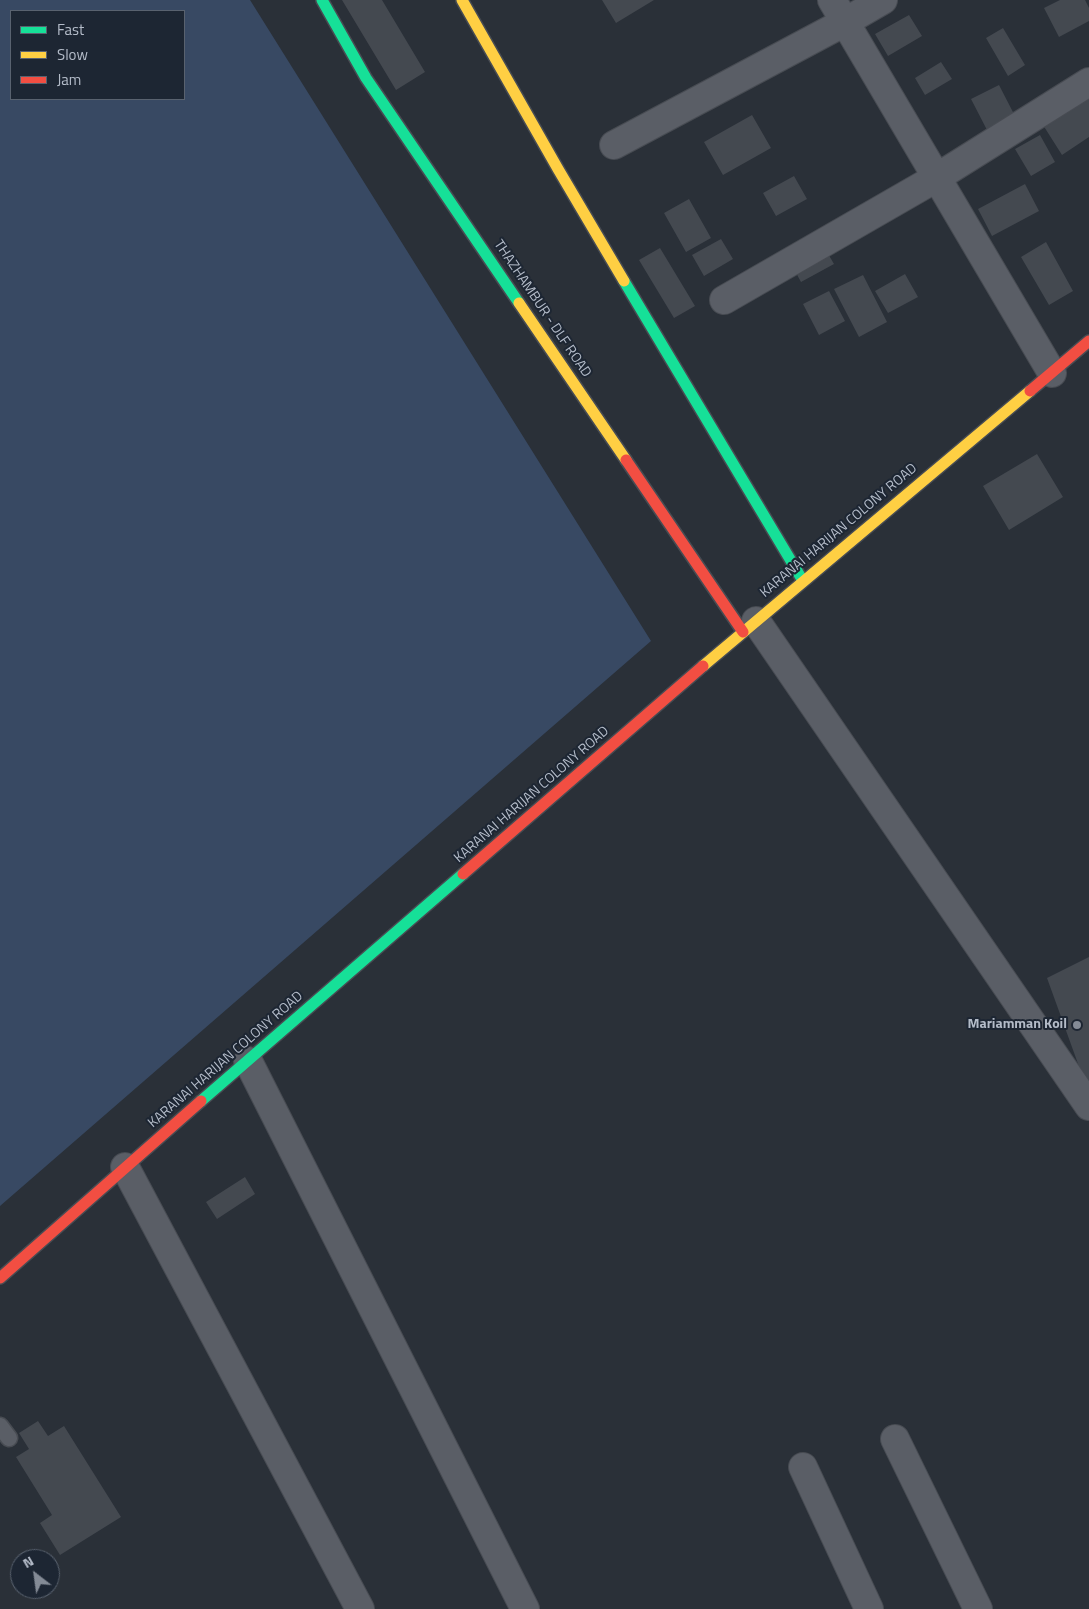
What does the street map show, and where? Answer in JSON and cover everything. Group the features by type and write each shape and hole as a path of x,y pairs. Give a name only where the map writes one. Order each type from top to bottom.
{"street":[{"name":"THAZHAMBUR - DLF ROAD","path":"322,0 366,78 750,626"},
{"path":"462,0 558,169 803,581"},
{"path":"614,145 838,11 883,0"},
{"path":"838,11 1052,373"},
{"path":"724,300 936,178 1089,82"},
{"name":"KARANAI HARIJAN COLONY ROAD","path":"0,1278 125,1167 750,626 1089,342"},
{"path":"750,626 1089,1106"},
{"path":"248,1061 525,1609"},
{"path":"125,1167 360,1609"},
{"path":"896,1439 978,1609"},
{"path":"803,1467 869,1609"}],"water":[{"path":"0,0 250,0 651,641 0,1206"}],"building":[{"path":"342,0 382,0 425,72 396,90"},
{"path":"602,0 654,0 616,23"},
{"path":"1060,0 1085,0 1089,8 1089,21 1059,37 1044,8"},
{"path":"909,15 922,36 888,56 875,34"},
{"path":"1003,28 1025,65 1008,76 986,38"},
{"path":"941,62 952,79 925,95 915,78"},
{"path":"999,85 1015,116 987,130 971,99"},
{"path":"1089,94 1089,137 1062,155 1043,125"},
{"path":"752,115 771,148 723,175 704,142"},
{"path":"1040,135 1055,162 1031,176 1015,149"},
{"path":"794,176 807,199 776,216 763,193"},
{"path":"1025,184 1039,211 992,236 978,209"},
{"path":"689,199 711,238 686,252 664,213"},
{"path":"721,239 733,259 704,276 692,255"},
{"path":"1046,242 1073,291 1049,305 1021,257"},
{"path":"660,248 695,306 674,318 639,260"},
{"path":"827,252 834,264 801,282 795,271"},
{"path":"905,274 918,297 888,313 875,291"},
{"path":"863,275 887,322 859,337 834,289"},
{"path":"829,291 845,321 819,335 803,304"},
{"path":"1037,454 1063,497 1009,530 983,486"},
{"name":"Mariamman Koil","path":"1089,957 1089,1083 1081,1072 1047,978"},
{"path":"245,1177 255,1194 217,1219 206,1202"},
{"path":"38,1421 48,1436 64,1426 121,1517 60,1555 60,1549 56,1549 40,1523 52,1515 16,1457 29,1449 19,1433"}],"traffic: fast":[{"path":"322,0 366,78 519,303"},
{"path":"624,281 803,581"},
{"path":"201,1101 463,874"}],"traffic: slow":[{"path":"462,0 624,281"},
{"path":"519,303 626,460"},
{"path":"703,666 1030,391"}],"traffic: jam":[{"path":"1030,391 1089,341"},
{"path":"626,460 743,632"},
{"path":"463,874 703,666"},
{"path":"0,1278 201,1101"}],"place":[{"name":"Mariamman Koil","path":"1077,1025"}]}
